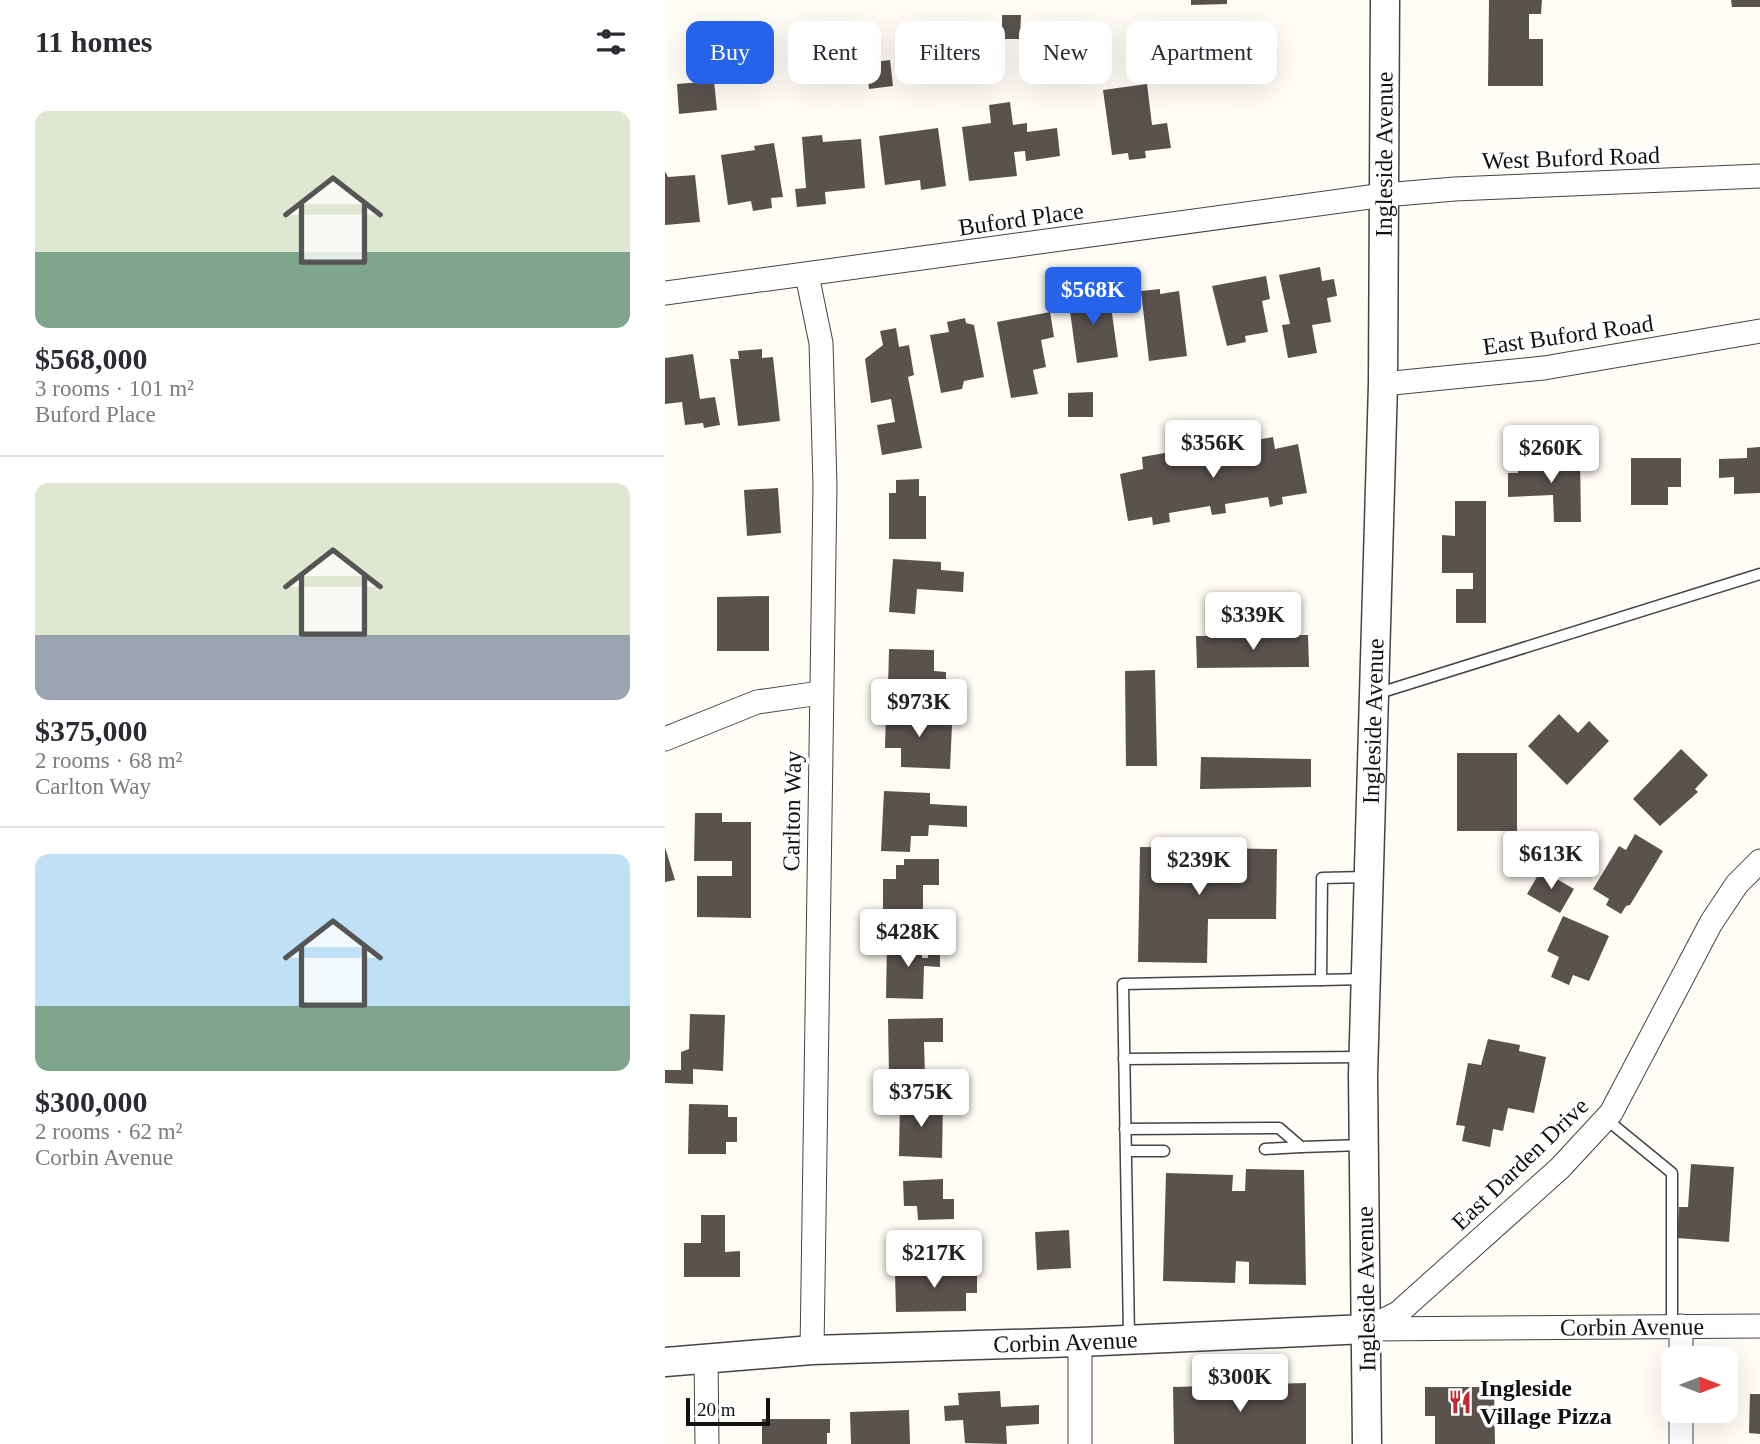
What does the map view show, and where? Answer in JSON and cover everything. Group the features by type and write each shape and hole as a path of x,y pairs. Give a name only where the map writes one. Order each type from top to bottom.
{"street":[{"name":"Ingleside Avenue","path":"1367,1444 1363,1057 1383,384 1385,0"},
{"name":"West Buford Road","path":"1384,195 1455,189 1760,176"},
{"name":"Buford Place","path":"665,293 1384,195"},
{"name":"Carlton Way","path":"807,275 821,343 824,446 812,1350"},
{"name":"East Buford Road","path":"1383,384 1544,368 1760,331"},
{"path":"665,739 757,702 820,693"},
{"name":"East Darden Drive","path":"1366,1329 1398,1313 1560,1168 1606,1119 1649,1045 1711,923 1737,884 1760,861"},
{"path":"1676,1325 1679,1346"},
{"name":"Corbin Avenue","path":"665,1362 812,1350 1080,1342 1366,1329 1760,1325"},
{"path":"1080,1342 1080,1444"},
{"path":"706,1359 707,1444"},
{"path":"1681,1423 1681,1444"}],"lane":[{"path":"1374,695 1760,574"},
{"path":"1321,980 1322,878 1368,877"},
{"path":"1129,1340 1123,984 1366,979"},
{"path":"1124,1059 1363,1057"},
{"path":"1606,1119 1672,1173 1676,1325"},
{"path":"1125,1129 1279,1128 1301,1147"},
{"path":"1265,1149 1364,1146"},
{"path":"1126,1151 1164,1151"}],"building":[{"path":"1191,0 1227,0 1227,4 1191,5"},
{"path":"1489,0 1542,0 1541,14 1529,14 1529,39 1543,39 1543,86 1488,86"},
{"path":"1731,0 1760,0 1760,7 1732,7"},
{"path":"1002,15 1021,15 1019,39 1005,39 1005,21 1002,21"},
{"path":"890,60 893,86 869,89 868,84 881,84 881,61"},
{"path":"677,84 714,84 717,110 679,114"},
{"path":"1147,84 1152,125 1167,123 1171,148 1145,151 1146,158 1129,160 1128,153 1112,155 1103,90"},
{"path":"1010,102 1013,125 1027,123 1027,132 1057,128 1060,156 1026,161 1025,151 1014,152 1017,176 969,181 962,127 991,123 989,105"},
{"path":"938,128 946,186 921,190 920,180 885,185 879,136"},
{"path":"822,135 823,142 861,139 865,188 825,192 826,204 797,207 795,189 806,188 802,137"},
{"path":"774,143 783,197 771,198 772,208 753,211 751,201 728,205 721,155 755,150 754,146"},
{"path":"665,171 668,177 695,175 700,222 665,225"},
{"path":"1320,267 1322,281 1334,279 1337,296 1327,298 1331,322 1312,325 1317,353 1288,358 1282,325 1290,324 1279,275"},
{"path":"1266,276 1270,299 1262,301 1268,332 1245,336 1246,342 1227,346 1212,286"},
{"path":"1160,289 1160,294 1179,291 1187,356 1149,361 1141,291"},
{"path":"1103,292 1104,300 1110,299 1118,357 1077,363 1068,296"},
{"path":"1050,312 1054,337 1041,340 1046,367 1033,370 1038,394 1011,398 997,322"},
{"path":"965,318 966,323 974,325 984,377 964,381 962,389 941,393 930,335 949,332 947,322"},
{"path":"896,328 899,347 909,345 914,375 908,377 922,448 882,455 877,425 895,422 891,399 871,403 865,359 883,345 880,331"},
{"path":"762,349 762,358 773,357 780,421 738,426 730,359 739,359 738,351"},
{"path":"693,354 700,399 715,397 720,425 704,428 703,423 685,425 682,402 665,404 665,358"},
{"path":"1093,392 1093,417 1068,417 1068,393"},
{"path":"1273,437 1275,449 1298,444 1307,493 1282,497 1283,504 1270,507 1268,497 1225,504 1226,513 1212,515 1210,506 1169,513 1170,522 1153,525 1152,517 1128,521 1120,474 1143,469 1142,457 1176,451 1178,466 1203,462 1201,449"},
{"path":"1760,447 1760,493 1734,494 1734,477 1719,478 1719,459 1747,458 1747,448"},
{"path":"1631,458 1681,458 1681,487 1668,487 1668,505 1631,505"},
{"path":"1580,459 1581,522 1554,522 1553,495 1508,497 1508,473 1518,473 1518,461"},
{"path":"919,479 919,496 926,496 926,539 889,539 889,493 896,493 896,480"},
{"path":"778,488 781,533 747,536 744,490"},
{"path":"1455,501 1486,501 1486,623 1456,623 1456,589 1473,589 1473,573 1442,573 1442,535 1455,536"},
{"path":"893,559 941,562 941,570 964,572 963,592 917,589 915,614 889,612"},
{"path":"769,596 769,651 717,651 717,597"},
{"path":"1308,635 1309,667 1197,668 1196,636"},
{"path":"889,649 934,650 934,671 946,672 946,689 888,688"},
{"path":"1155,670 1157,766 1126,766 1125,671"},
{"path":"886,709 936,711 936,724 952,725 950,769 901,767 901,748 885,748"},
{"path":"1559,714 1578,733 1589,721 1609,741 1567,785 1528,746"},
{"path":"1681,749 1708,775 1695,789 1698,792 1660,826 1633,799"},
{"path":"1457,753 1517,753 1517,831 1457,831"},
{"path":"1201,757 1311,759 1311,787 1200,789"},
{"path":"884,791 930,793 930,804 967,806 967,827 929,825 928,836 911,836 910,852 881,851"},
{"path":"695,813 722,813 722,822 751,822 751,918 697,917 697,876 732,876 732,861 694,861"},
{"path":"1635,834 1663,851 1630,905 1626,906 1621,914 1606,905 1609,899 1593,889 1619,846 1626,850"},
{"path":"665,847 675,880 665,882"},
{"path":"1140,847 1277,849 1276,919 1208,919 1207,963 1138,962"},
{"path":"904,859 939,859 939,885 923,885 923,918 883,917 883,879 896,879 896,865 904,865"},
{"path":"1541,870 1574,889 1560,913 1527,894"},
{"path":"1563,916 1609,936 1589,981 1573,975 1569,985 1551,977 1559,957 1547,951"},
{"path":"887,940 903,940 903,946 922,946 922,958 928,958 928,943 940,943 940,967 924,966 923,999 886,998"},
{"path":"690,1014 725,1015 723,1071 693,1069 693,1084 665,1083 665,1070 681,1070 681,1052 689,1049"},
{"path":"943,1018 943,1042 924,1042 925,1076 889,1076 888,1019"},
{"path":"1488,1039 1520,1045 1519,1051 1546,1057 1534,1113 1508,1108 1503,1131 1493,1129 1490,1147 1462,1141 1465,1126 1456,1125 1468,1063 1481,1065"},
{"path":"900,1100 943,1101 942,1158 899,1156"},
{"path":"689,1104 728,1105 728,1117 737,1117 737,1142 726,1142 726,1154 688,1154"},
{"path":"1691,1164 1734,1167 1729,1242 1677,1238 1679,1207 1688,1207"},
{"path":"1246,1169 1304,1170 1306,1285 1249,1284 1249,1262 1236,1261 1235,1283 1163,1281 1166,1173 1233,1175 1232,1191 1245,1191"},
{"path":"943,1179 943,1199 954,1199 954,1219 918,1220 917,1206 904,1206 903,1181"},
{"path":"701,1215 725,1215 725,1252 740,1251 740,1277 684,1277 684,1243 701,1243"},
{"path":"1069,1230 1071,1268 1037,1270 1035,1232"},
{"path":"895,1271 977,1271 977,1293 966,1293 966,1311 896,1312"},
{"path":"1306,1383 1306,1444 1174,1444 1173,1387"},
{"name":"Ingleside Village Pizza","path":"1425,1387 1494,1387 1495,1444 1435,1444 1435,1416 1425,1416"},
{"path":"1000,1391 1001,1407 1039,1405 1039,1424 1006,1426 1007,1444 965,1443 963,1420 945,1421 944,1406 959,1405 958,1393"},
{"path":"1750,1394 1760,1394 1760,1434 1749,1433"},
{"path":"909,1410 910,1444 851,1444 850,1412"},
{"path":"762,1419 830,1419 827,1444 762,1444"}],"place":[{"name":"Ingleside Village Pizza","path":"1460,1402"}]}
